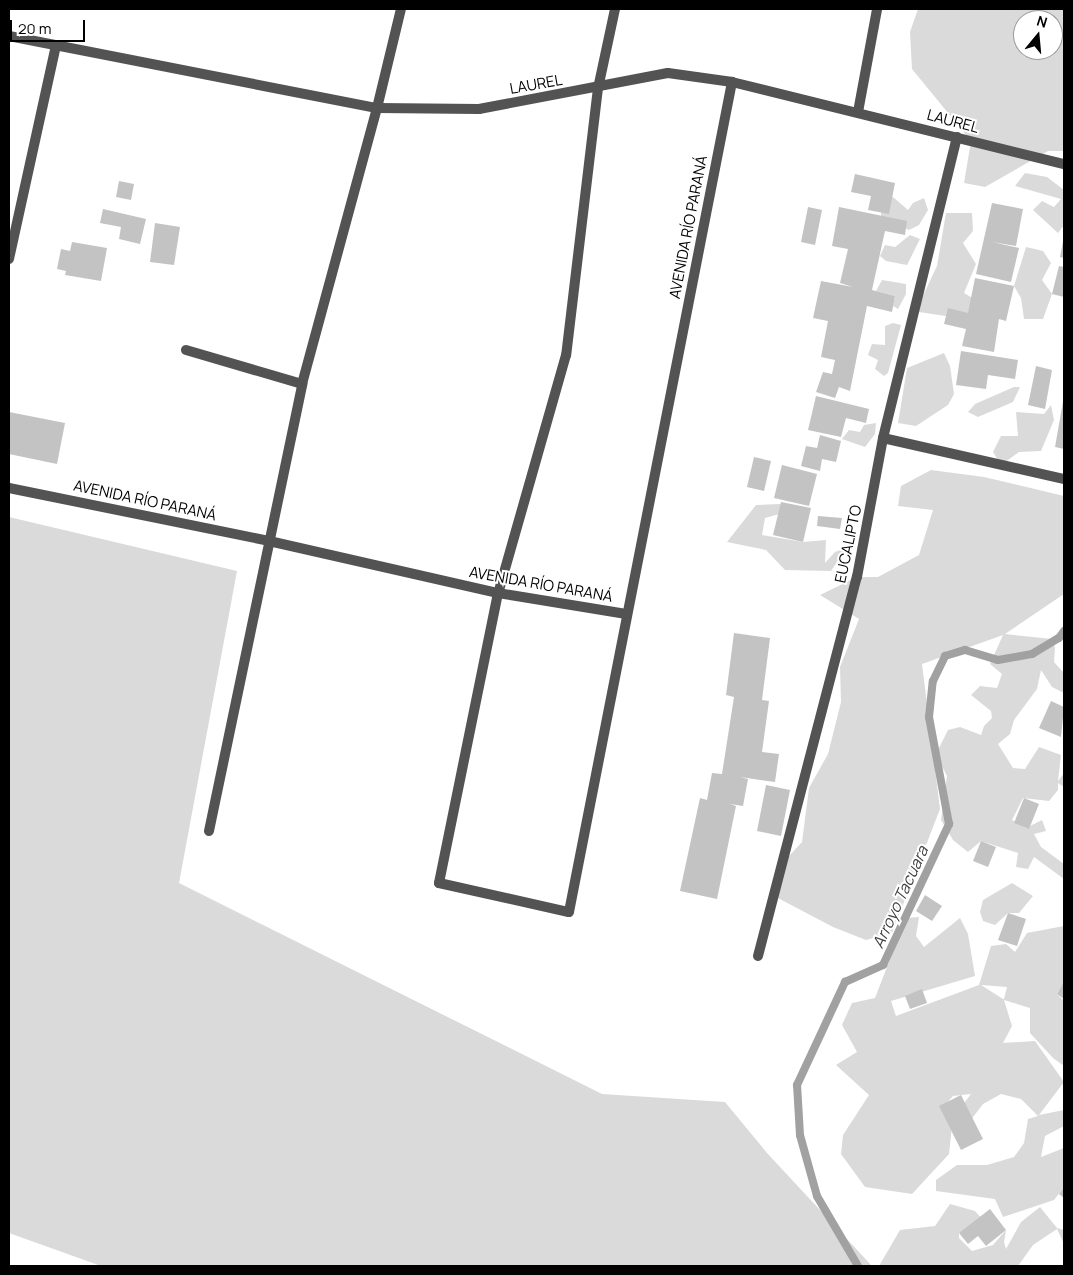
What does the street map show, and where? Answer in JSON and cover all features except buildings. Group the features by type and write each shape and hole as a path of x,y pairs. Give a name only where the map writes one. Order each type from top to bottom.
{"street":[{"path":"209,831 302,384 377,108 401,9"},
{"path":"615,9 598,88 566,355 498,593 439,883 569,912 626,614"},
{"path":"858,112 877,9"},
{"name":"LAUREL","path":"9,36 377,108 479,109 598,88 668,73 732,82 1064,164"},
{"path":"9,259 56,46"},
{"name":"AVENIDA RÍO PARANÁ","path":"9,488 269,541 498,593 626,614 732,82"},
{"name":"EUCALIPTO","path":"758,956 857,577 883,438 957,137"},
{"path":"186,350 302,384"},
{"path":"883,438 1064,479"}],"shaded area":[{"path":"918,9 1064,9 1064,151 1048,151 985,187 964,183 971,141 912,69 910,32"},
{"path":"1025,173 1047,177 1064,190 1064,225 1058,233 1033,210 1042,201 1054,207 1061,199 1015,186"},
{"path":"893,197 908,210 913,203 924,198 928,210 919,225 909,230 881,217 881,206"},
{"path":"946,213 972,213 973,231 963,243 976,264 964,293 981,303 972,320 919,312 920,302 937,266"},
{"path":"910,235 920,239 907,265 886,261 880,256 885,245 895,247"},
{"path":"1026,247 1043,251 1051,263 1042,280 1052,294 1043,319 1024,319 1021,298 1014,286"},
{"path":"882,280 906,284 906,294 898,309 893,306 895,296 876,291"},
{"path":"893,323 901,325 888,373 884,376 875,369 878,360 868,355 872,344 885,345 885,326"},
{"path":"944,353 950,366 954,394 948,405 916,426 898,423 907,368"},
{"path":"1014,387 1020,387 1013,402 978,417 968,412 975,404"},
{"path":"1051,405 1054,420 1041,451 1019,452 1001,465 993,452 1001,436 1018,436 1016,412 1044,414"},
{"path":"876,423 875,434 865,447 842,439 849,430 860,432 864,425"},
{"path":"931,470 984,477 1064,496 1064,594 1005,634 1052,639 1055,648 1054,662 1064,673 1064,693 1052,687 1041,670 1037,689 1014,720 1010,734 998,744 1013,768 1025,769 1039,747 1061,755 1058,781 1064,773 1064,787 1058,783 1058,790 1049,801 1023,798 1012,820 1026,828 1042,820 1046,831 1034,834 1041,847 1064,864 1064,879 1034,857 1028,869 1016,867 1018,853 981,841 968,852 953,840 941,820 947,776 936,754 948,730 960,727 981,735 984,726 992,718 991,711 971,695 980,686 997,688 1002,674 990,664 1003,635 922,664 940,809 892,933 866,940 833,927 776,897 778,868 802,842 809,788 828,754 841,702 840,667 859,619 820,595 857,577 878,577 919,555 933,510 898,506 901,486"},
{"path":"780,504 787,512 765,518 762,535 803,542 826,540 825,563 835,552 846,548 831,571 785,570 766,550 727,542 756,505"},
{"path":"9,517 237,571 179,883 602,1094 725,1102 767,1153 872,1266 101,1266 9,1233"},
{"path":"1012,883 1033,896 1019,913 1008,913 995,925 983,921 980,912 983,900"},
{"path":"919,917 916,936 924,947 960,918 968,934 975,976 891,1001 896,1016 979,985 991,946 1006,944 1015,952 1027,933 1064,926 1064,981 1057,994 1064,1001 1064,1066 1053,1058 1030,1033 1030,1008 1004,1000 1012,1026 1003,1043 1035,1041 1064,1082 1039,1115 1064,1110 1064,1126 1045,1136 1041,1157 1064,1148 1064,1187 1054,1200 1003,1217 995,1199 936,1191 936,1180 957,1165 987,1165 1014,1157 1024,1143 1028,1119 1038,1116 1021,1099 1001,1094 983,1104 970,1121 959,1110 971,1094 953,1096 945,1105 952,1126 949,1154 912,1194 865,1187 841,1154 843,1135 869,1095 836,1065 857,1052 842,1025 852,1003 875,998 906,918","holes":["981,985 1007,987 1003,999"]},
{"path":"950,1204 975,1211 983,1220 959,1233 959,1238 972,1251 993,1245 1006,1230 1004,1242 1006,1249 1021,1222 1040,1207 1057,1228 1064,1230 1064,1244 1057,1229 1033,1245 1018,1266 879,1266 900,1230 935,1226"}],"waterway":[{"name":"Arroyo Tacuara","path":"858,1266 817,1196 800,1135 797,1085 845,982 883,965 949,824 929,717 933,681 945,656 965,650 998,660 1032,654 1059,638 1064,631"}]}
